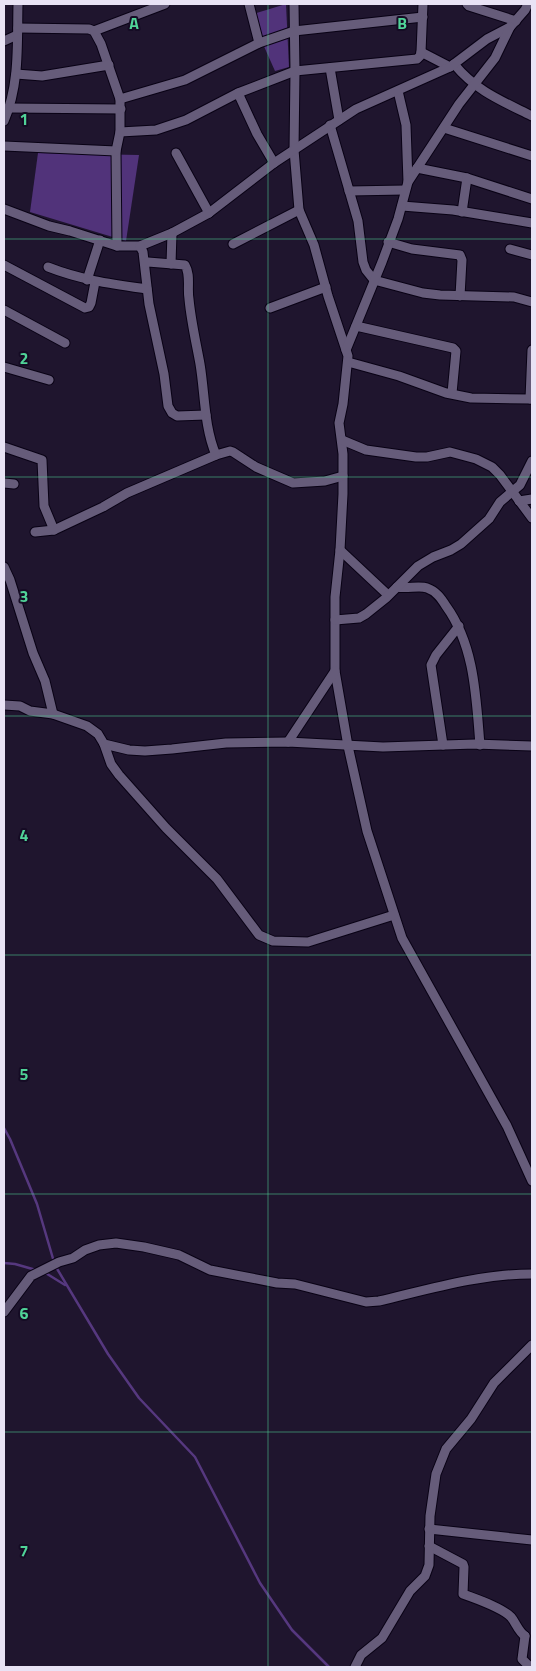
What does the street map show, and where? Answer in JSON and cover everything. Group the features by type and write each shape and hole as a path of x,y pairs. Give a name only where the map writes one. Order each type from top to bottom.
{"street":[{"path":"4,121 9,108 16,74 18,4"},
{"path":"94,31 143,8 165,4"},
{"path":"249,4 260,43"},
{"path":"294,4 294,150 300,210 314,244 348,362 339,423 342,440 343,476 340,550 335,597 335,670 348,746 368,832 402,938 507,1126 532,1181"},
{"path":"120,132 156,130 186,120 238,93 295,71 417,59 421,52 423,4"},
{"path":"467,4 513,24"},
{"path":"406,186 459,104 495,58 513,24 528,4"},
{"path":"120,99 185,80 260,43 294,31 422,17"},
{"path":"4,209 49,226 117,246 140,246 172,233 209,213 274,163 356,108 452,66 487,39 513,24"},
{"path":"4,41 17,32 89,29 94,31 109,65 121,108 120,132 116,151 117,246"},
{"path":"421,52 452,66 474,85 532,116"},
{"path":"16,74 42,76 109,65"},
{"path":"330,68 339,120"},
{"path":"346,350 402,206 406,186 406,125 398,91"},
{"path":"238,93 256,134 274,163"},
{"path":"9,108 121,108"},
{"path":"330,125 358,221 363,262 366,270 374,280 423,293 514,297 532,302"},
{"path":"444,128 532,156"},
{"path":"4,146 116,151"},
{"path":"176,153 209,213"},
{"path":"417,168 467,178 532,199"},
{"path":"462,212 467,178"},
{"path":"349,191 406,186"},
{"path":"402,206 462,212 532,223"},
{"path":"233,244 300,210"},
{"path":"171,264 172,233"},
{"path":"4,265 85,308 91,303 91,281 100,240"},
{"path":"388,242 412,249 460,255 462,260 460,296"},
{"path":"140,246 143,252 147,289 167,389 168,406 172,413 177,416 206,415"},
{"path":"510,249 532,255"},
{"path":"145,264 148,262 185,265 188,270 188,297 200,365 206,415 216,455"},
{"path":"48,266 91,281 147,289"},
{"path":"270,308 326,287"},
{"path":"4,322 7,311 65,343"},
{"path":"356,326 453,348 456,351 452,393"},
{"path":"348,362 399,376 446,393 471,398 531,399 532,350"},
{"path":"4,367 50,380"},
{"path":"342,440 366,450 416,456 450,452 461,454 492,467 532,518"},
{"path":"4,447 42,460 44,506 54,530"},
{"path":"35,532 54,530 103,508 127,493 216,455 230,451 256,468 294,483 324,482 343,476"},
{"path":"335,620 359,618 376,607 424,562 461,544 489,518 500,502 511,491 520,485 532,461"},
{"path":"4,483 14,484"},
{"path":"519,501 532,499"},
{"path":"340,550 388,595"},
{"path":"4,567 10,580 33,653 45,681 53,714"},
{"path":"397,587 411,589 425,587 435,593 446,605 458,626 471,664 480,745"},
{"path":"443,745 431,665 436,655 458,626"},
{"path":"288,742 335,670"},
{"path":"4,705 20,706 30,711 53,714 87,726 98,734 104,744 111,764 166,828 217,879 260,935 272,941 308,942 394,915"},
{"path":"104,744 129,750 145,751 226,742 288,742 348,746 532,746"},
{"path":"4,1312 32,1276 59,1262 73,1258 86,1250 99,1245 116,1243 144,1247 179,1256 210,1270 303,1286 366,1302 379,1301 455,1282 507,1274 532,1274"},
{"path":"355,1667 361,1655 382,1638 410,1591 425,1576 429,1565 430,1516 436,1474 446,1449 471,1419 494,1382 532,1345"},
{"path":"429,1529 532,1540"},
{"path":"429,1546 463,1564 463,1594 501,1610 510,1616 521,1633 529,1634 522,1659 530,1667"}],"shaded area":[{"path":"286,4 289,67 275,71 250,15"},
{"path":"38,153 139,155 126,241 30,212"}],"waterway":[{"path":"4,1128 37,1204 54,1262"},
{"path":"4,1263 36,1270"},
{"path":"56,1267 108,1354 139,1398 195,1457 260,1583 292,1630 329,1667"},
{"path":"44,1272 65,1285"}]}
